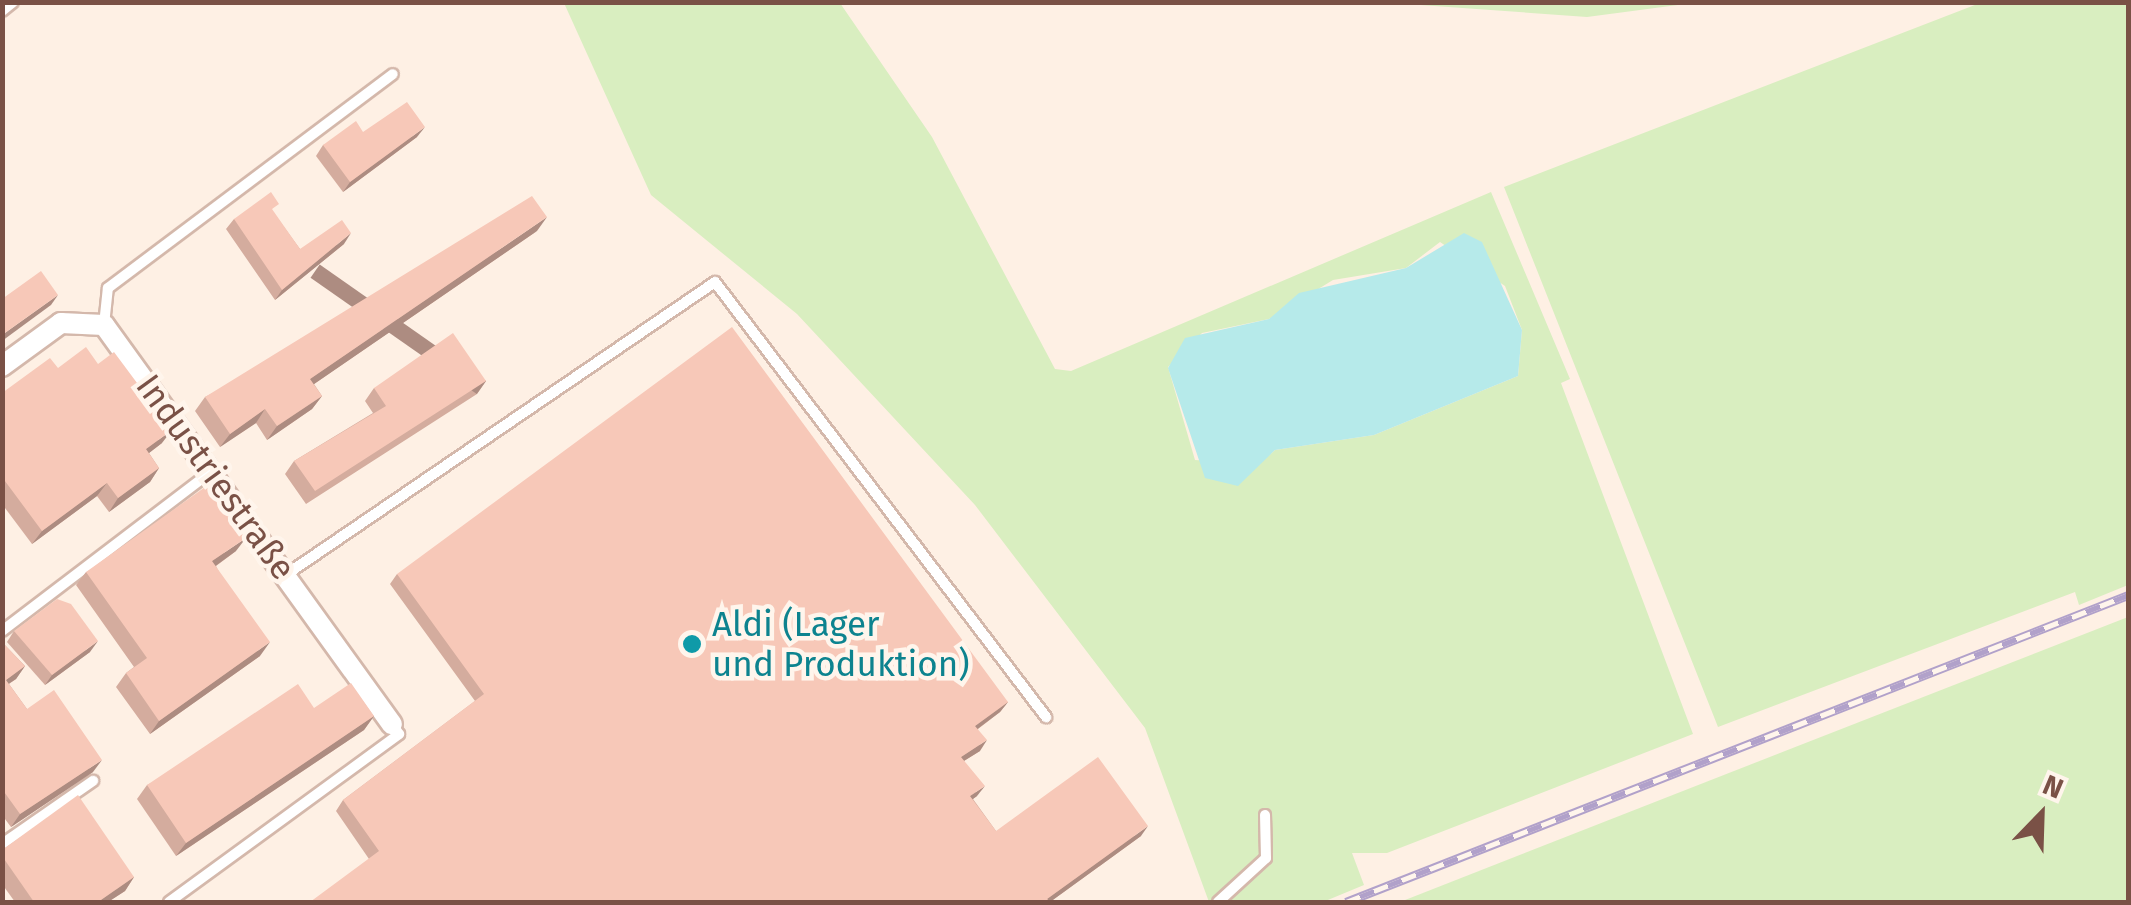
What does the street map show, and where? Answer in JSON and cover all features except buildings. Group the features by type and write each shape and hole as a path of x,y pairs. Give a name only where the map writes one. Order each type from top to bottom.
{"street":[{"path":"2,366 62,323 104,325"},
{"name":"Industriestraße","path":"104,325 214,470 392,724"}],"lane":[{"path":"2,12 13,2"},
{"path":"104,325 108,288 393,74"},
{"path":"286,574 715,282 1046,717"},
{"path":"2,631 214,470"},
{"path":"169,902 400,734 392,724"},
{"path":"2,844 93,781"},
{"path":"1218,902 1266,858 1265,815"}],"green space":[{"path":"564,3 840,3 932,137 1055,369 1071,371 1491,192 1570,379 1561,383 1693,734 1387,853 1352,853 1364,885 1323,902 1209,902 1145,728 975,505 797,314 651,195","holes":["1440,242 1505,286 1522,330 1518,376 1374,435 1275,450 1259,464 1195,460 1168,367 1202,333 1269,319 1333,280 1406,268"]},
{"path":"1392,3 1693,3 1587,17"},
{"path":"1980,3 2128,3 2128,585 2079,605 2075,592 1718,727 1504,187"},
{"path":"2128,617 2128,902 1400,902 1734,771"}],"water":[{"path":"1464,233 1482,242 1522,330 1518,376 1374,435 1275,450 1238,486 1205,478 1168,368 1185,338 1269,319 1299,293 1406,268"}],"railway":[{"path":"1346,902 2128,595"}],"place":[{"name":"Aldi (Lager und Produktion)","path":"692,644"}]}
